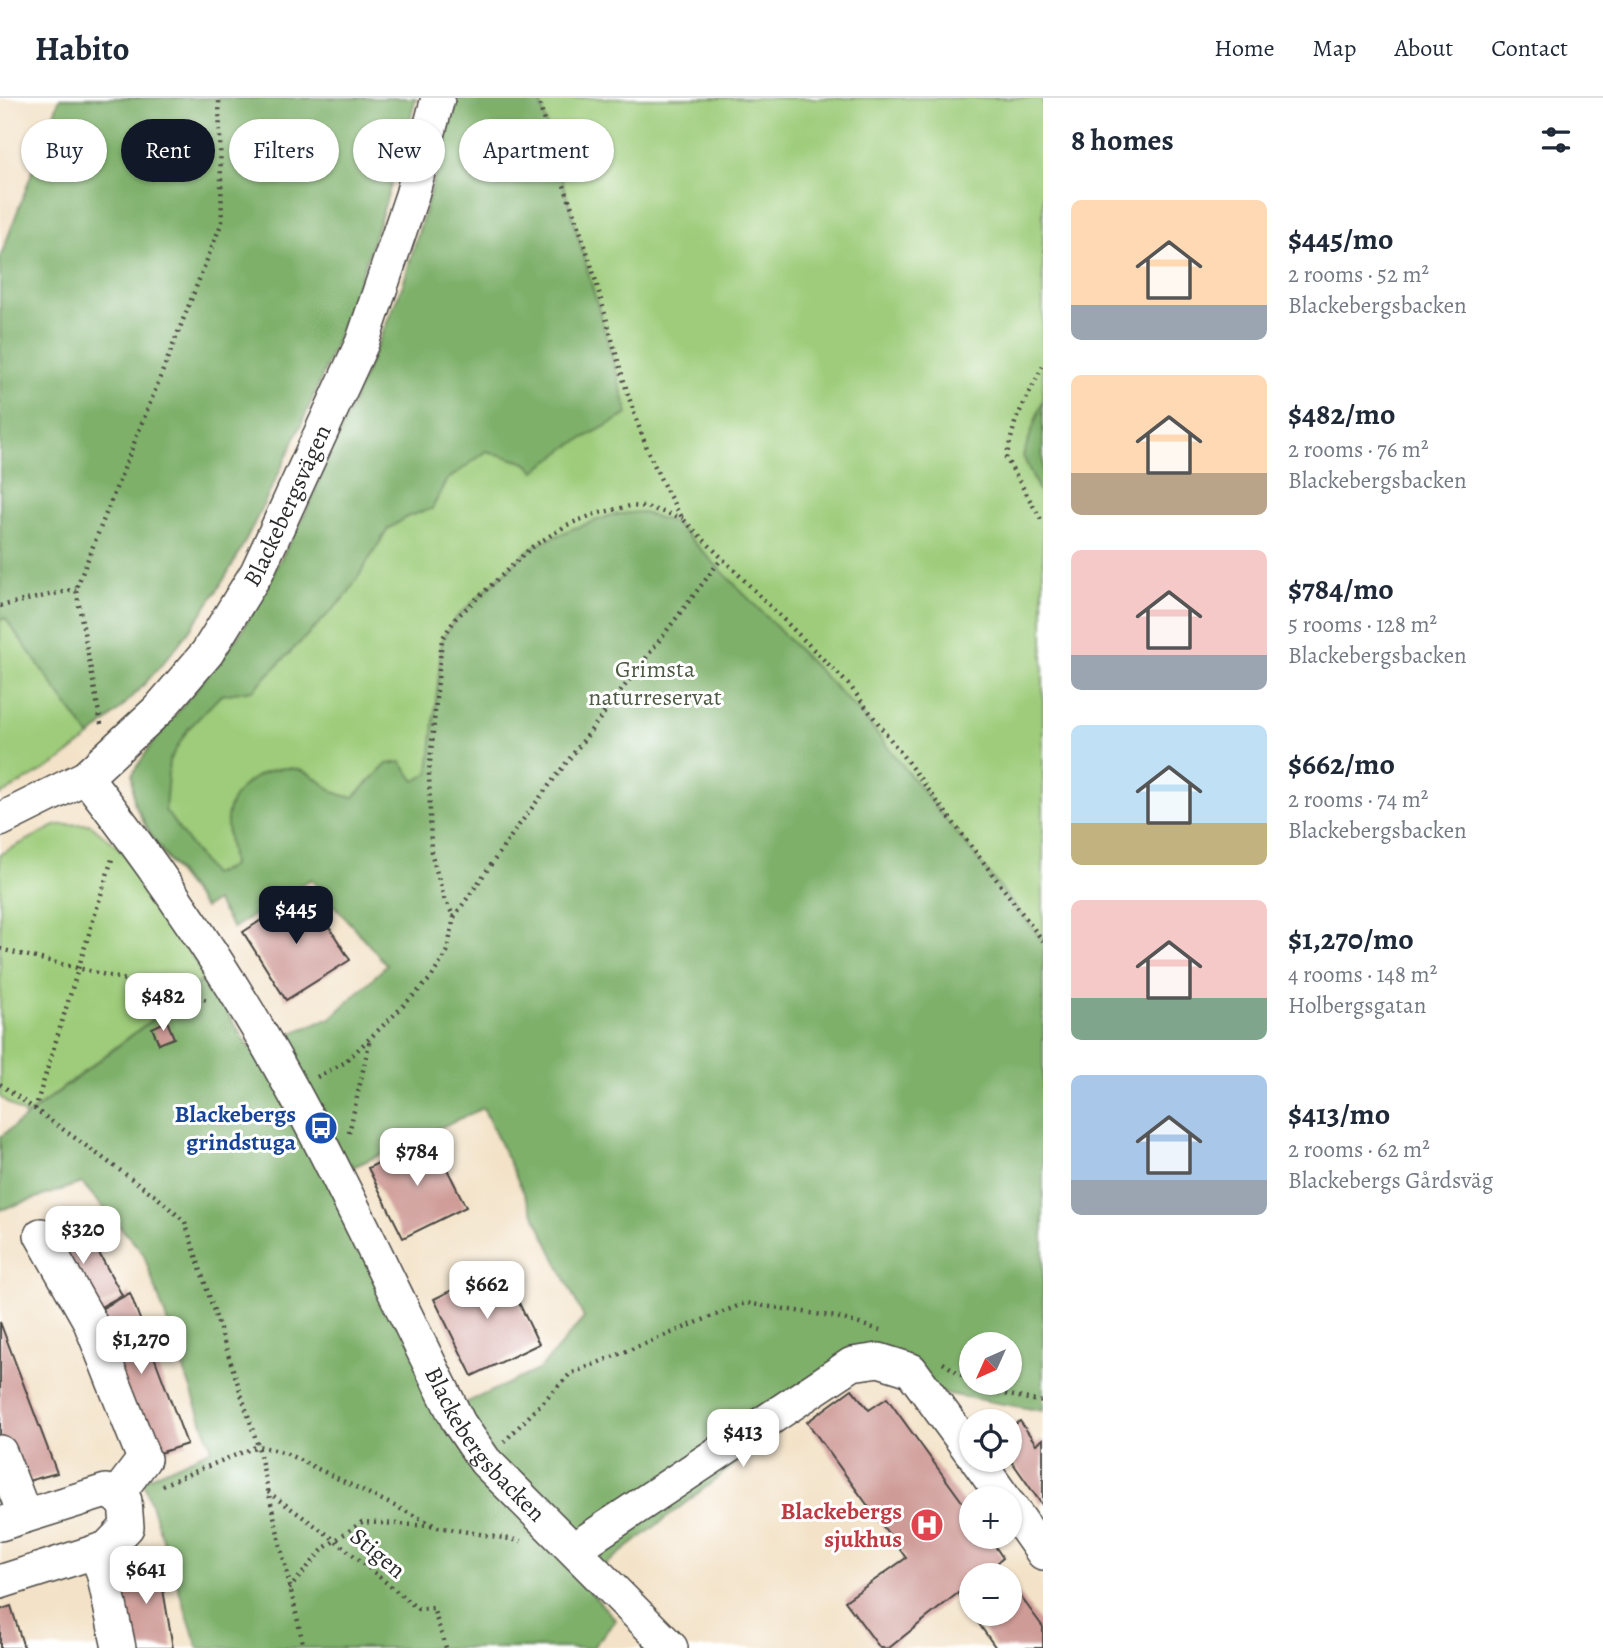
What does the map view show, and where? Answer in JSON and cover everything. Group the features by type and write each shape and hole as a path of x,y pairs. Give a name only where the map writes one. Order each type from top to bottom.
{"street":[{"name":"Blackebergsvägen","path":"0,820 86,777 158,710 207,653 257,572 362,343 412,195 438,98"},
{"name":"Blackebergsbacken","path":"86,777 123,824 293,1090 458,1423 485,1461 671,1648"},
{"path":"0,1582 107,1548 127,1527 120,1498 144,1459 89,1320 41,1235"},
{"path":"574,1549 852,1364 879,1360 911,1370 959,1435"},
{"path":"0,1452 13,1520 106,1491 120,1498"},
{"path":"1022,1523 1043,1553"},
{"path":"95,1552 103,1572 119,1648"}],"path":[{"path":"539,98 593,269 634,414 651,463 683,519 850,685 1043,941"},
{"path":"103,736 76,589 222,222 220,99"},
{"path":"1043,366 1016,419 1006,458 1043,523"},
{"path":"454,918 444,898 431,852 429,773 442,639 456,618 482,592 532,547 567,525 595,514 630,506 646,507 683,519"},
{"path":"293,1090 344,1063 431,978 447,952 454,918 519,825 722,558"},
{"path":"0,606 76,589"},
{"path":"35,1109 123,824"},
{"path":"0,949 78,971 243,1008"},
{"path":"338,1181 370,1038"},
{"path":"0,1083 157,1198 185,1222 258,1446 304,1648"},
{"path":"485,1461 570,1374 650,1339 745,1303 836,1317 889,1332"},
{"path":"1009,1395 1043,1402"},
{"path":"120,1498 258,1446 283,1452 438,1527"},
{"name":"Stigen","path":"268,1491 335,1540 418,1609 433,1608 446,1648"},
{"path":"289,1589 324,1548 362,1522 438,1527 574,1549"}],"green space":[{"path":"60,98 416,98 410,119 353,119 353,182 392,182 372,245 317,388 248,536 218,589 175,649 126,704 90,737 5,618 0,620 0,258 28,182 107,182 107,119 52,119"},
{"name":"Grimsta naturreservat","path":"458,98 1043,98 1043,1401 1022,1389 1022,1332 959,1332 959,1341 654,1266 311,879 233,928 216,901 204,908 167,860 143,821 135,801 133,783 137,766 242,631 306,512 403,285 433,182 445,182 445,142"},
{"name":"Grimsta naturreservat","path":"458,98 539,98 545,119 459,119 459,182 563,182 628,414 569,446 535,471 526,463 487,451 446,481 432,509 409,516 388,529 347,595 253,690 221,695 188,729 169,761 165,810 212,875 232,866 227,824 230,806 244,785 266,772 291,768 303,771 338,794 354,797 387,764 401,762 415,781 429,773 442,639 456,618 532,547 612,515 640,512 675,523 862,715 1043,941 1043,1411 849,1376 582,1583 616,1620 592,1648 198,1648 143,1480 212,1449 143,1253 82,1183 0,1210 0,1137 206,978 250,1049 331,1018 387,965 311,879 233,928 216,901 204,908 153,838 134,803 132,775 149,748 242,631 306,512 403,285 433,182 445,182 445,142","holes":["483,1108 584,1318 540,1369 461,1405 344,1171"]},
{"path":"1043,399 1043,500 1023,456"},
{"path":"5,617 90,737 58,762 0,795 0,620"},
{"path":"90,824 119,848 206,978 26,1116 0,1097 0,854 57,825"}],"building":[{"path":"306,891 350,960 286,1000 243,932"},
{"path":"167,1021 174,1038 159,1044 152,1028"},
{"path":"431,1137 466,1207 403,1238 368,1168"},
{"path":"79,1217 122,1295 88,1314 45,1237"},
{"path":"501,1266 539,1344 472,1376 434,1299"},
{"path":"130,1293 187,1444 150,1456 95,1312"},
{"path":"0,1322 57,1473 17,1484 0,1438"},
{"name":"Blackebergs sjukhus","path":"852,1389 869,1410 887,1398 959,1497 959,1549 997,1549 1003,1558 997,1563 959,1563 959,1594 889,1648 880,1648 845,1601 906,1558 807,1422"},
{"path":"1022,1424 1036,1444 1043,1439 1043,1506 1019,1472 1022,1472"},
{"path":"158,1560 173,1648 133,1648 118,1567"},
{"path":"1022,1598 1043,1627 1043,1648 996,1648 980,1626 1022,1626"},
{"path":"11,1606 24,1648 0,1648 0,1610"}],"place":[{"name":"Blackebergs grindstuga","path":"321,1128"},
{"name":"Blackebergs sjukhus","path":"927,1525"}]}
